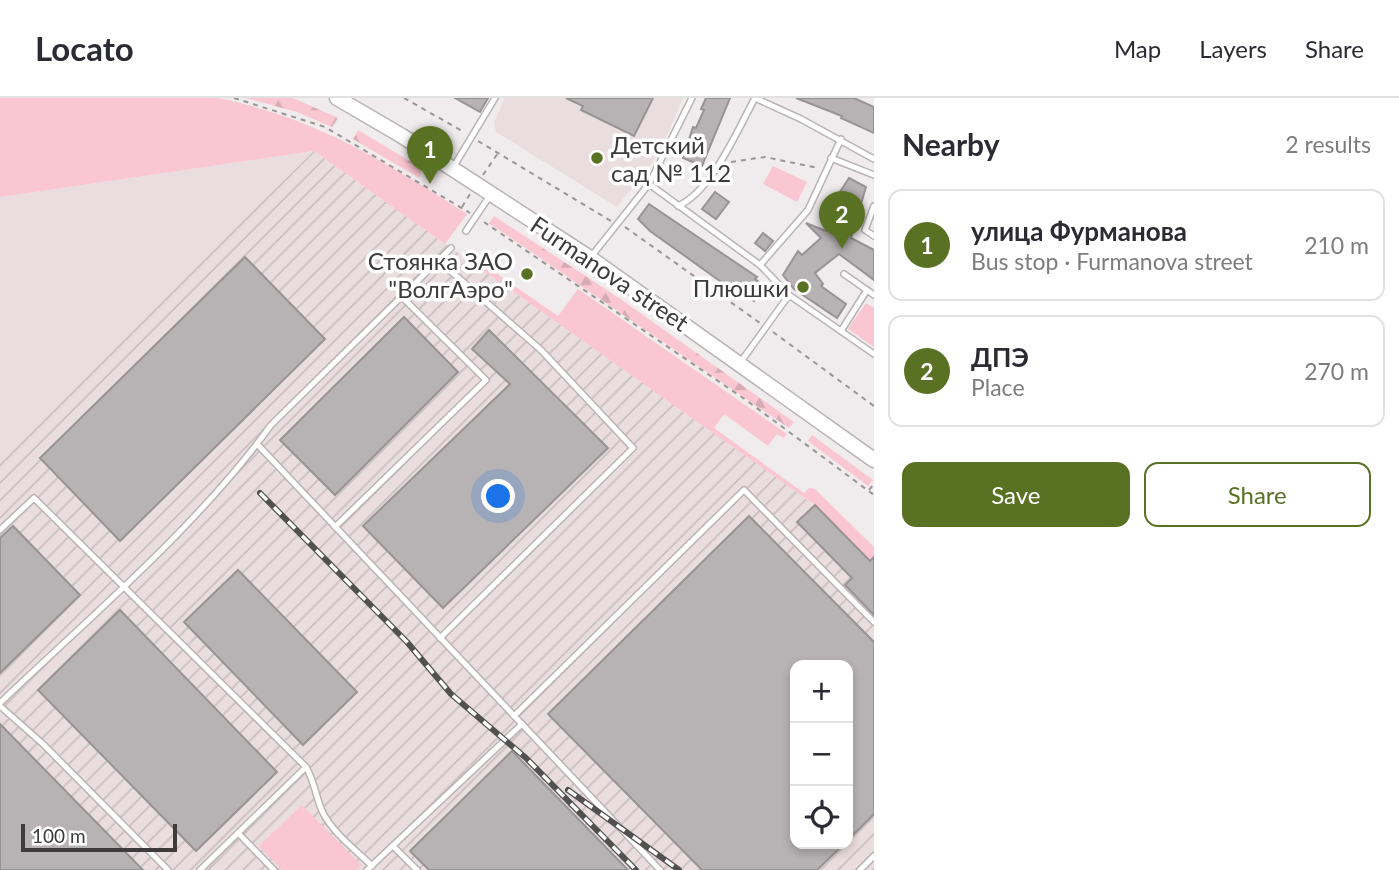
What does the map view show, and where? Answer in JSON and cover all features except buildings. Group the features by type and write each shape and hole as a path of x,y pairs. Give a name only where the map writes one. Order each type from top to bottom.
{"main road":[{"name":"Furmanova street","path":"337,98 590,258 872,455"}],"lane":[{"path":"453,169 495,98"},
{"path":"590,258 649,184 692,98"},
{"path":"678,206 690,200 719,164 755,98 841,139 874,159"},
{"path":"760,265 808,210 841,139"},
{"path":"831,158 874,175"},
{"path":"649,184 760,265 789,295 874,354"},
{"path":"466,231 491,194"},
{"path":"874,206 865,230 874,236"},
{"path":"167,870 0,704 122,587 257,445 280,415 450,248"},
{"path":"438,260 541,350 634,448 440,638"},
{"path":"844,274 874,295"},
{"path":"841,331 867,290"},
{"path":"740,363 789,295"},
{"path":"335,527 486,380 401,296"},
{"path":"257,445 660,870"},
{"path":"514,716 744,491 874,622"},
{"path":"0,530 34,498 306,767 313,779 322,811 330,824 370,868 522,724"},
{"path":"200,870 306,767"},
{"path":"238,834 274,870"},
{"path":"393,846 417,870"},
{"path":"860,870 874,856"}],"path":[{"path":"234,98 325,127 476,216 746,400 874,495"},
{"path":"404,98 472,137 604,220 617,222 874,406"},
{"path":"719,164 765,157 826,169"},
{"path":"869,491 874,484"}],"shaded area":[{"name":"Детский сад № 112","path":"505,98 683,98 659,153 617,207 496,132 494,122"},
{"path":"314,151 66,394 0,455 0,197"},
{"path":"314,151 803,496 874,561 874,870 0,870 0,455"}],"green space":[{"path":"0,98 218,98 287,117 318,130 378,159 467,214 445,244 314,151 0,197"},
{"path":"246,98 293,98 338,118 332,127 297,112"},
{"path":"358,130 423,169 419,178 353,139"},
{"path":"773,166 807,182 797,202 763,184"},
{"path":"494,216 619,298 794,422 789,428 489,223"},
{"path":"477,260 558,316 578,289 787,434 784,438 777,434 768,446 724,414 714,428 804,493 809,488 815,489 874,547 874,556 870,561 815,505 474,264"},
{"path":"866,303 874,308 874,347 848,329"},
{"path":"812,435 873,480 868,486 808,441"},
{"path":"302,805 361,865 356,870 282,870 259,846"}],"railway":[{"path":"260,493 407,642 451,694 526,758 636,870"},
{"path":"568,790 679,870"}],"place":[{"name":"Детский сад № 112","path":"597,158"},
{"name":"улица Фурманова","path":"430,184"},
{"name":"ДПЭ","path":"842,249"},
{"name":"Стоянка ЗАО \"ВолгАэро\"","path":"527,274"},
{"name":"Плюшки","path":"803,287"}]}
